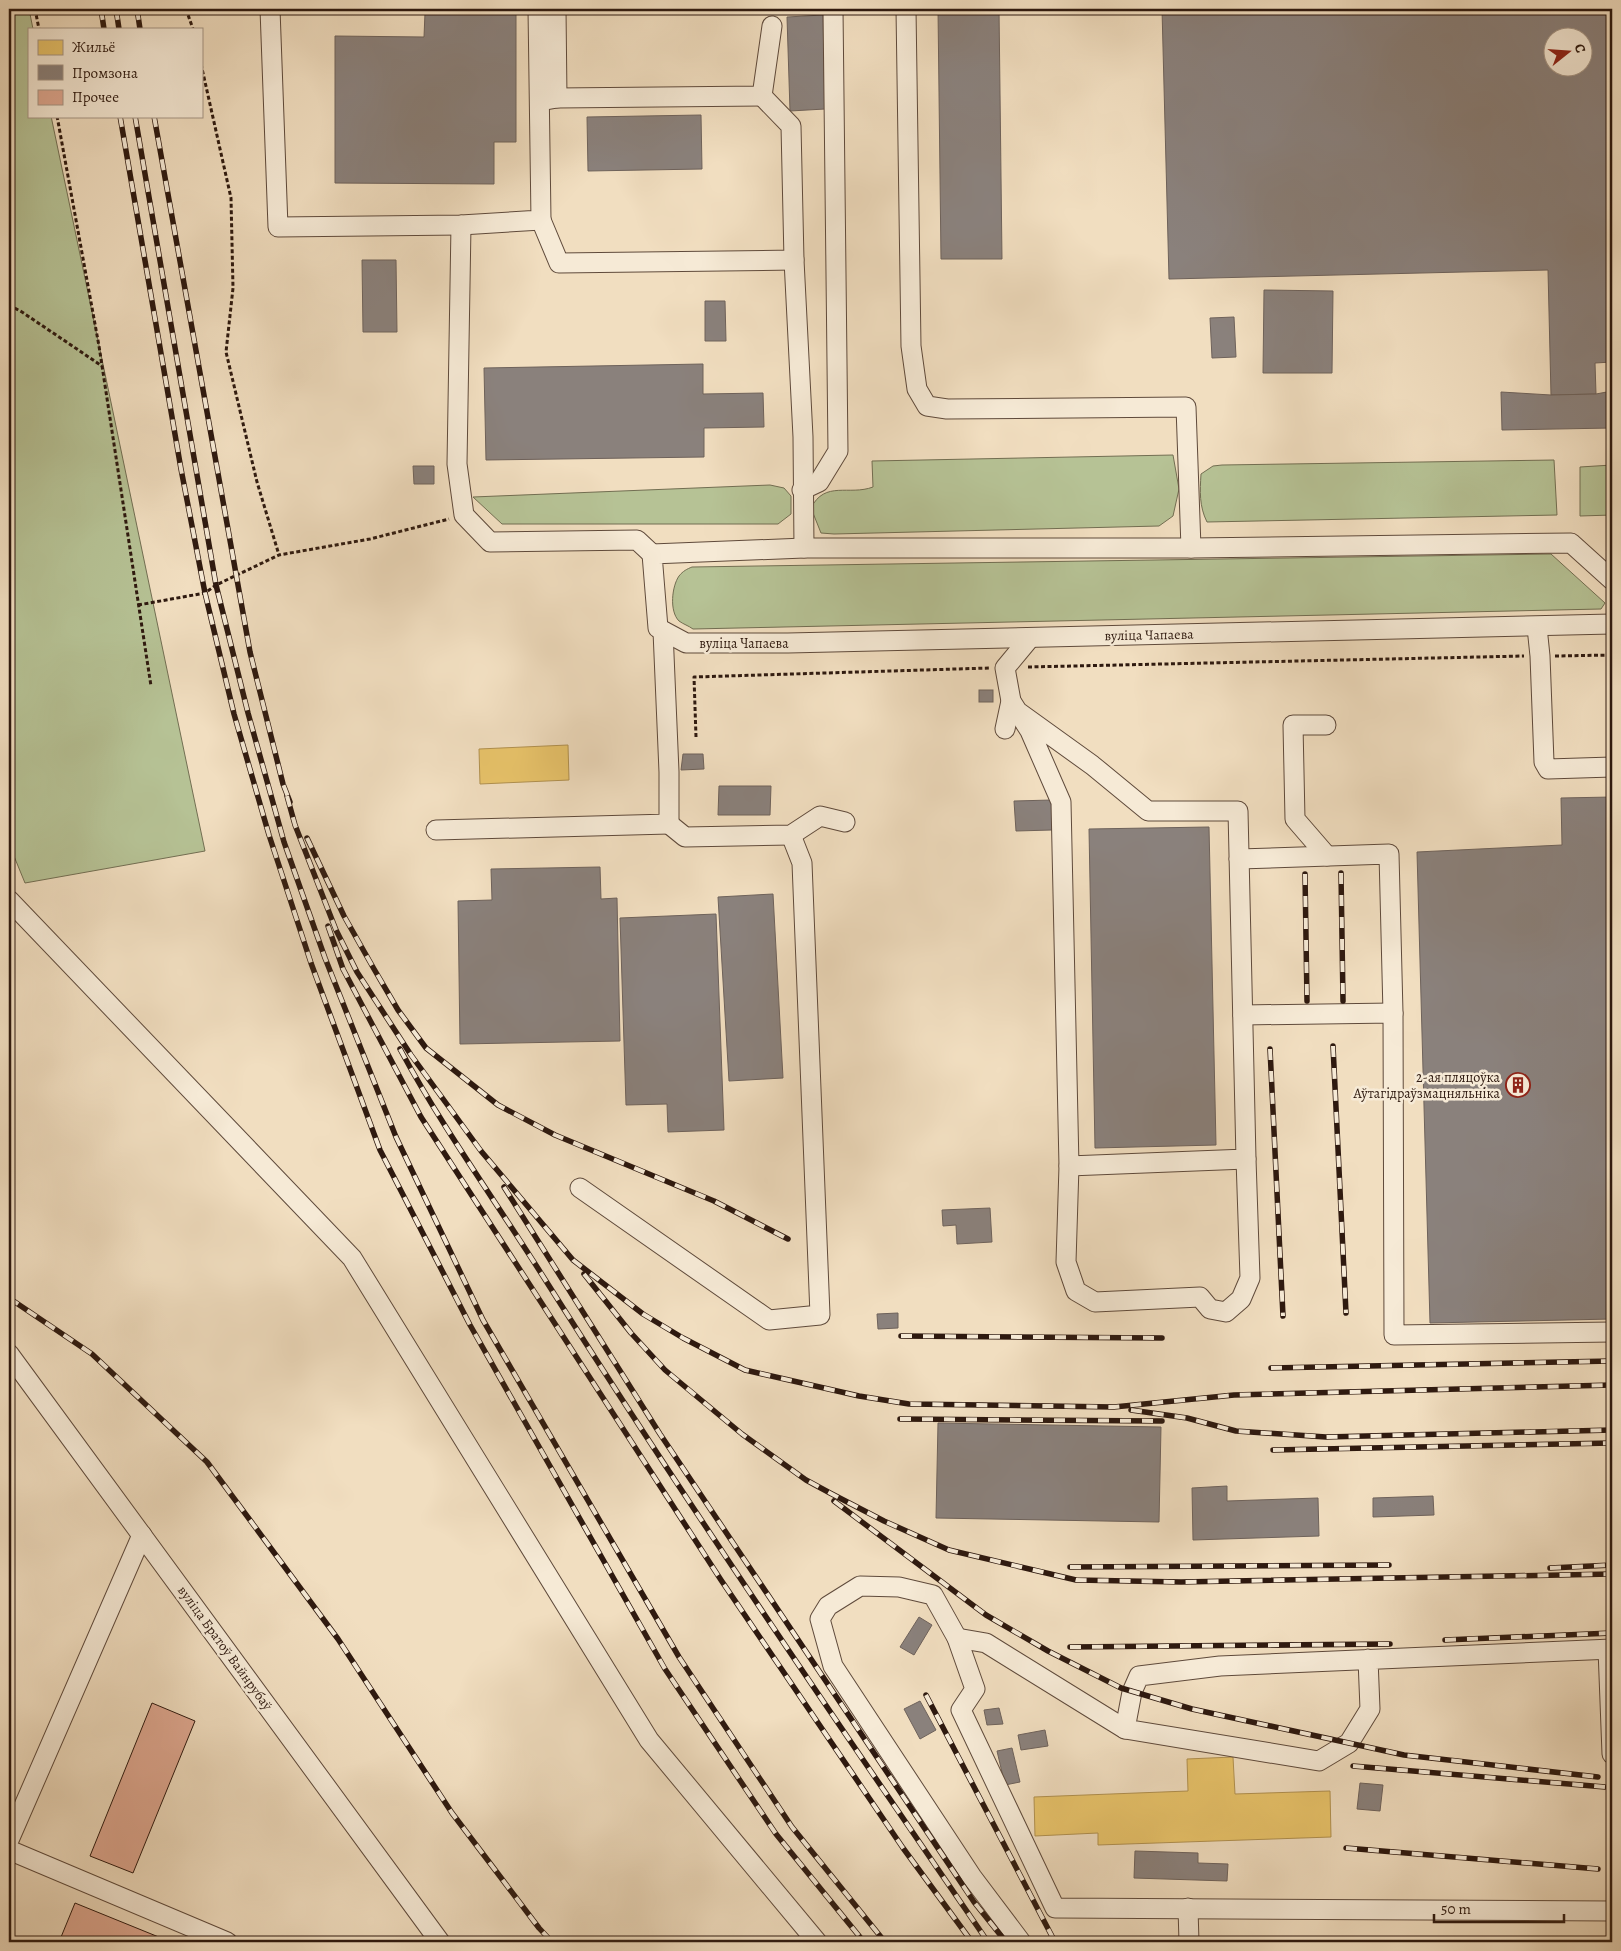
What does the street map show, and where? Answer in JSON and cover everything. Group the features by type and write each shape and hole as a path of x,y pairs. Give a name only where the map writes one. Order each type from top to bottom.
{"street":[{"path":"270,9 278,227 461,225 541,220"},
{"path":"538,9 548,99"},
{"path":"556,9 548,99 541,220 560,263 794,260"},
{"path":"802,490 819,482 838,451 833,9"},
{"path":"906,9 911,346 916,389 927,406 947,409 1186,406 1191,548"},
{"path":"762,96 772,26"},
{"path":"548,99 762,96 791,126 794,260 803,437 804,548"},
{"path":"461,225 457,464 464,515 490,542 637,540 652,554 658,628 663,631 669,772 668,824"},
{"path":"652,554 804,548 1191,548 1571,543 1612,580"},
{"name":"вуліца Чапаева","path":"663,631 686,643 1030,638 1612,624"},
{"path":"1537,627 1544,762 1548,768 1612,767"},
{"path":"1014,706 1092,765 1148,811 1238,811 1250,1278 1241,1298 1226,1312 1210,1309 1200,1298 1095,1302 1076,1291 1066,1262 1069,1166 1061,802 1030,732 1014,706 1005,668 1030,638"},
{"path":"1004,729 1014,706"},
{"path":"1326,725 1292,725 1295,819 1327,856"},
{"path":"436,830 668,824 685,837 791,835 820,816 845,822"},
{"path":"580,1188 769,1320 820,1315 802,863 791,835"},
{"path":"1240,859 1389,854 1393,1013 1394,1335 1612,1332"},
{"path":"9,900 352,1258 649,1740 818,1942"},
{"path":"1243,1015 1393,1013"},
{"path":"1069,1166 1246,1159"},
{"name":"вуліца Братоў Вайнрубаў","path":"9,1354 440,1942"},
{"path":"9,1840 142,1535"},
{"path":"1021,1942 972,1877 833,1666 820,1619 828,1606 860,1586 899,1587 933,1595 957,1638 975,1688 961,1710 1055,1908 1612,1911"},
{"path":"957,1638 986,1643 1125,1729 1319,1761 1349,1743 1370,1709 1368,1659"},
{"path":"1125,1729 1132,1692 1140,1676 1220,1666 1610,1649 1612,1754"},
{"path":"9,1850 227,1942"},
{"path":"1188,1908 1189,1942"}],"path":[{"path":"35,9 39,28"},
{"path":"186,9 193,28"},
{"path":"202,68 231,198 233,288 226,352 257,482 279,555"},
{"path":"57,118 103,367 150,686"},
{"path":"9,305 103,367"},
{"path":"138,604 205,593 216,585 279,555 370,539 464,515"},
{"path":"696,737 694,677 1612,654"}],"green space":[{"path":"9,9 29,9 33,28 28,28 28,118 51,118 205,851 25,883 9,844"},
{"path":"1173,455 1179,489 1173,516 1159,526 834,534 821,533 811,508 817,499 830,491 873,487 872,461"},
{"path":"1554,460 1557,515 1207,522 1201,498 1201,474 1213,466 1222,465"},
{"path":"1612,465 1612,515 1580,516 1580,467"},
{"path":"770,485 784,488 791,496 791,514 778,524 502,524 473,497"},
{"path":"1551,554 1605,603 1601,609 693,629 679,621 673,605 673,592 679,576 692,567"}],"building: Жильё":[{"path":"568,745 569,780 480,784 479,749"},
{"path":"1233,1757 1235,1794 1330,1791 1331,1837 1098,1845 1098,1833 1035,1836 1034,1797 1188,1791 1187,1759"}],"building: Промзона":[{"path":"938,9 999,9 1002,259 941,259"},
{"path":"1162,9 1612,9 1612,362 1595,363 1596,394 1551,395 1548,270 1169,279"},
{"path":"425,13 516,13 516,142 494,142 494,184 335,183 335,36 424,37"},
{"path":"823,15 825,109 790,111 787,17"},
{"path":"701,115 702,169 588,171 587,117"},
{"path":"362,260 396,260 397,332 363,332"},
{"path":"1264,290 1333,291 1332,373 1263,373"},
{"path":"705,301 725,301 726,341 705,341"},
{"path":"1234,317 1236,357 1212,358 1210,318"},
{"path":"703,364 703,394 763,393 764,427 704,428 704,457 486,460 484,368"},
{"path":"1612,391 1612,428 1502,430 1501,392 1551,395 1596,394"},
{"path":"413,466 434,466 434,484 414,484"},
{"path":"979,690 993,690 993,702 979,702"},
{"path":"683,754 703,754 704,769 681,770"},
{"path":"719,786 771,786 770,815 718,815"},
{"name":"2-ая пляцоўка Аўтагідраўзмацняльніка","path":"1612,797 1612,1319 1430,1323 1417,852 1562,845 1561,798"},
{"path":"1052,800 1052,830 1016,831 1014,801"},
{"path":"1209,827 1216,1145 1095,1148 1089,829"},
{"path":"600,867 601,899 617,898 620,1041 460,1044 458,901 492,900 491,869"},
{"path":"773,894 783,1078 729,1081 718,897"},
{"path":"716,914 724,1130 668,1132 667,1104 626,1105 620,918"},
{"path":"990,1208 992,1242 957,1244 956,1225 943,1226 942,1210"},
{"path":"898,1313 898,1328 878,1329 877,1314"},
{"path":"938,1423 1161,1427 1159,1522 936,1518"},
{"path":"1227,1486 1227,1501 1318,1498 1319,1536 1193,1540 1192,1488"},
{"path":"1433,1496 1434,1515 1373,1517 1373,1498"},
{"path":"919,1617 932,1625 914,1655 900,1647"},
{"path":"920,1701 936,1730 920,1739 904,1709"},
{"path":"999,1708 1003,1724 987,1725 984,1710"},
{"path":"1045,1730 1048,1746 1021,1750 1018,1735"},
{"path":"1012,1748 1020,1782 1005,1785 997,1751"},
{"path":"1360,1783 1383,1785 1380,1811 1357,1809"},
{"path":"1135,1851 1198,1853 1198,1863 1228,1864 1227,1881 1134,1878"}],"building: Прочее":[{"path":"152,1703 195,1721 133,1873 90,1856"},
{"path":"75,1903 171,1942 59,1942"}],"railway":[{"path":"101,9 104,28"},
{"path":"116,9 119,28"},
{"path":"137,9 140,28"},
{"path":"120,118 181,469 205,593 234,714 269,835 311,963 380,1150 470,1325 665,1669 776,1834 864,1942"},
{"path":"135,118 216,585 248,713 284,842 325,958 396,1137 483,1320 679,1657 792,1827 885,1942"},
{"path":"154,118 250,652 283,784 290,802"},
{"path":"287,796 295,825 336,930 357,972 411,1055 481,1151 573,1260 643,1314 683,1338 745,1370 859,1396 909,1404 1114,1407 1234,1395 1612,1385"},
{"path":"307,838 344,916 374,969 398,1010 426,1048 498,1105 555,1135 714,1201 788,1239"},
{"path":"1341,873 1343,1001"},
{"path":"1305,874 1307,1001"},
{"path":"328,926 343,969 421,1117 721,1580 903,1848 972,1942"},
{"path":"1333,1046 1346,1313"},
{"path":"400,1049 452,1137 654,1448 988,1942"},
{"path":"1270,1049 1283,1316"},
{"path":"504,1187 660,1434 974,1902 1006,1942"},
{"path":"584,1274 631,1333 665,1370 742,1434 806,1480 884,1521 949,1550 1076,1580 1181,1582 1612,1574"},
{"path":"9,1298 92,1354 207,1462 338,1639 452,1813 539,1928 552,1942"},
{"path":"901,1336 1162,1338"},
{"path":"1271,1368 1612,1361"},
{"path":"1131,1410 1187,1418 1236,1431 1326,1437 1612,1430"},
{"path":"900,1419 1162,1421"},
{"path":"1273,1450 1612,1443"},
{"path":"834,1501 986,1615 1048,1651 1121,1688 1192,1709 1404,1755 1598,1777"},
{"path":"1070,1567 1389,1565"},
{"path":"1550,1568 1612,1565"},
{"path":"1445,1640 1612,1633"},
{"path":"1070,1647 1390,1644"},
{"path":"926,1695 1055,1942"},
{"path":"1353,1766 1605,1787"},
{"path":"1346,1848 1598,1869"}],"place":[{"name":"2-ая пляцоўка Аўтагідраўзмацняльніка","path":"1518,1085"}]}
